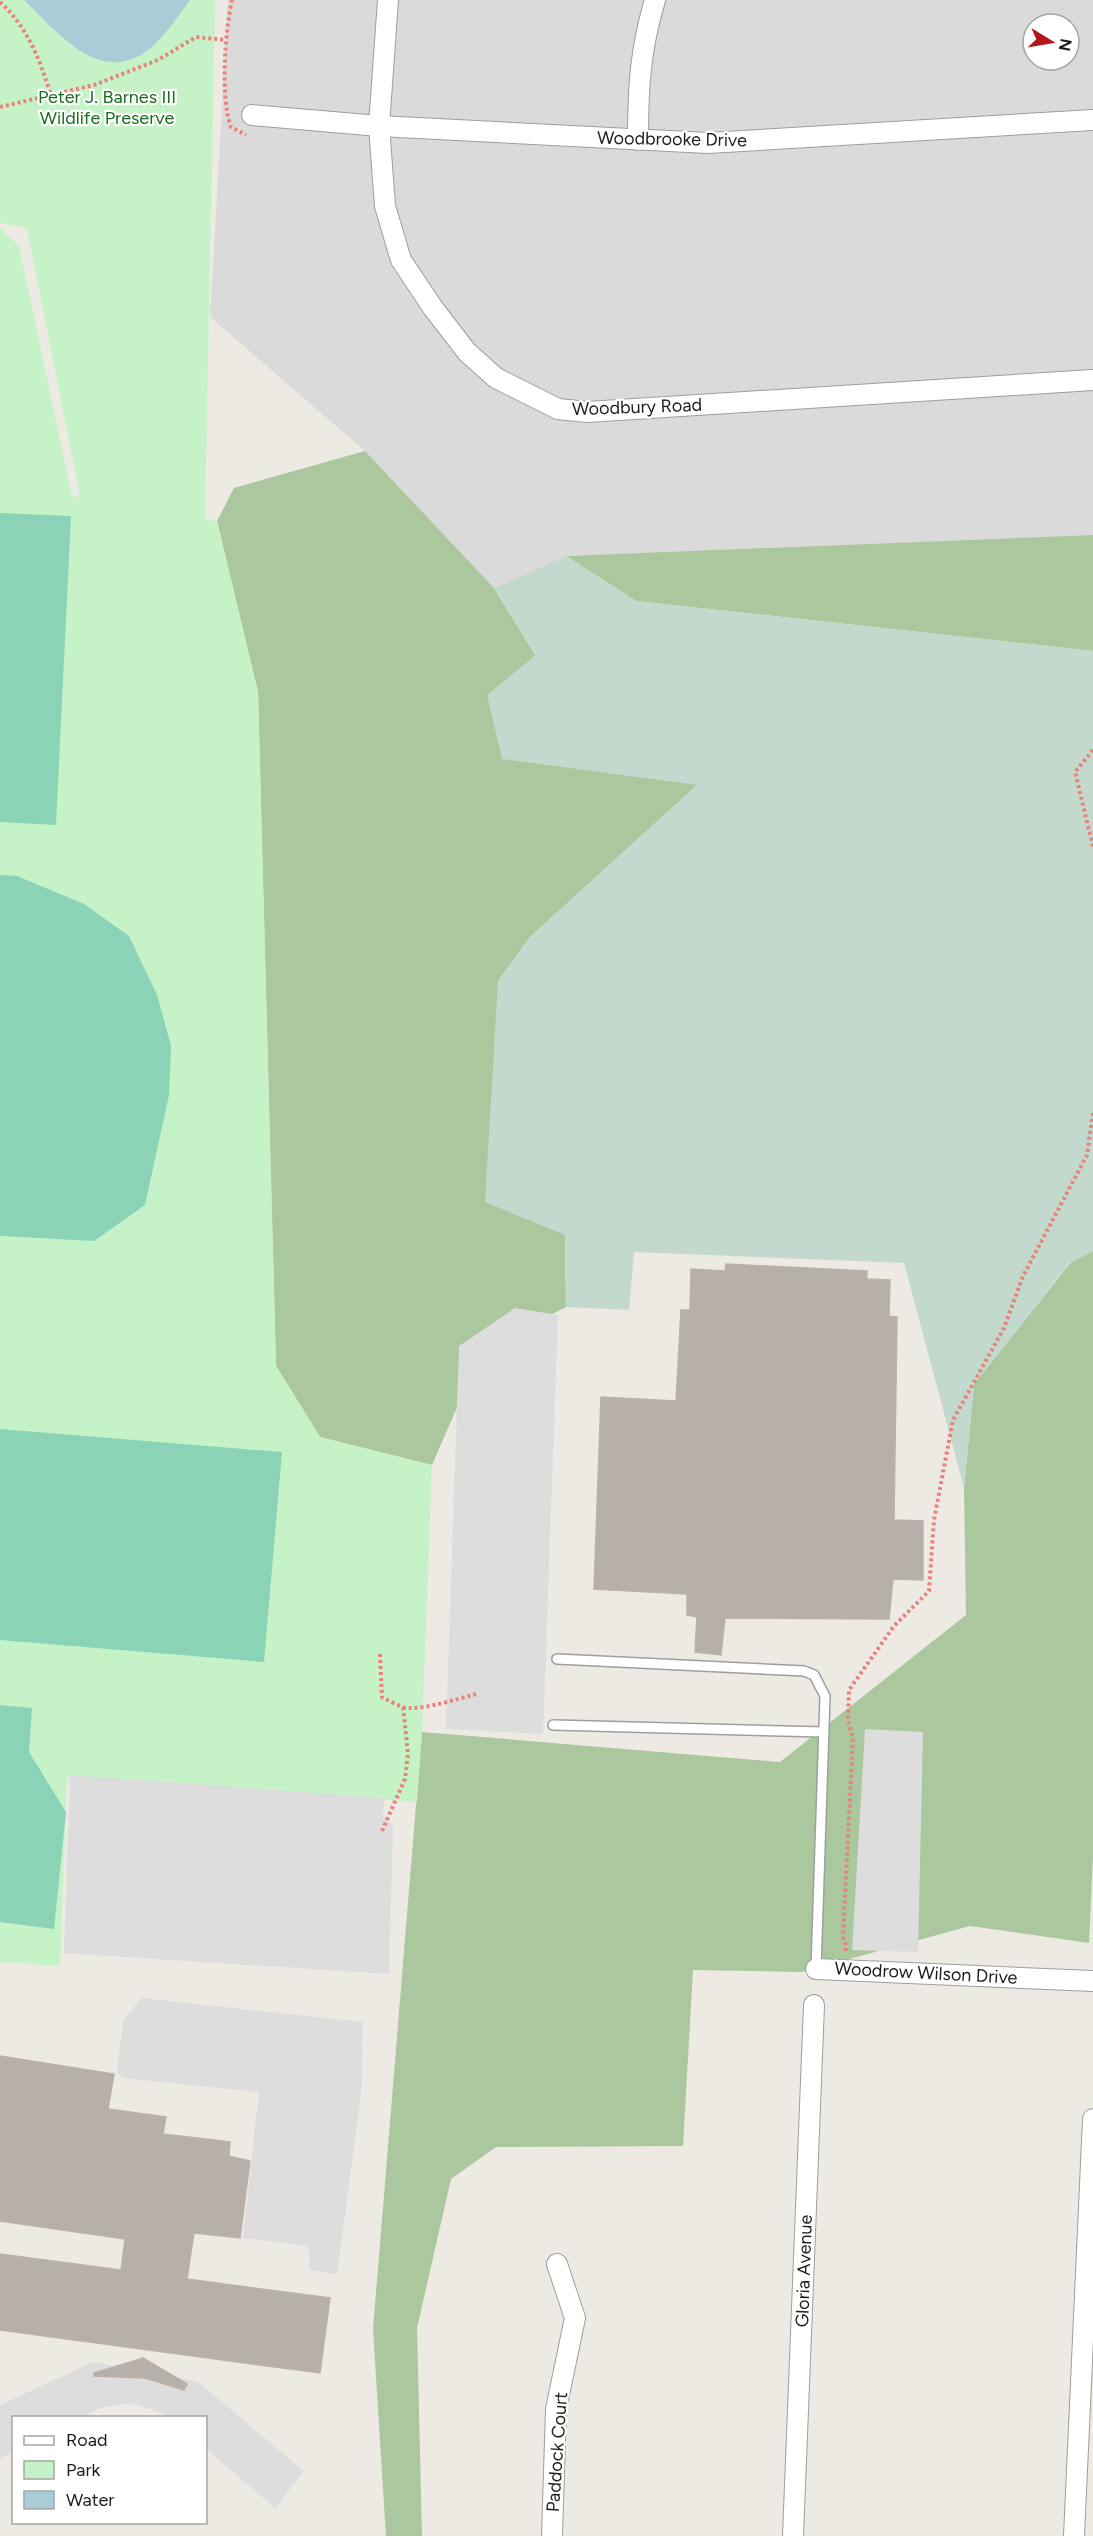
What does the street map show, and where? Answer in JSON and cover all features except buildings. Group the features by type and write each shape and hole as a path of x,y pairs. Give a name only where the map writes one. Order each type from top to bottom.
{"street":[{"name":"Woodbury Road","path":"388,0 379,126 385,206 401,260 433,308 467,352 496,378 558,409 587,412 1093,380"},
{"path":"638,140 638,80 655,0"},
{"name":"Woodbrooke Drive","path":"252,115 379,126 708,143 1093,120"},
{"name":"Woodrow Wilson Drive","path":"816,1969 1093,1981"},
{"name":"Gloria Avenue","path":"793,2536 814,2005"},
{"path":"1074,2536 1093,2119"},
{"name":"Paddock Court","path":"552,2536 556,2409 575,2318 557,2264"}],"lane":[{"name":"Woodrow Wilson Drive","path":"558,1659 804,1671 814,1675 825,1696 816,1969"},
{"path":"553,1725 824,1732"}],"path":[{"path":"232,0 226,40 225,87 231,127 239,134 246,135 252,115"},
{"path":"0,2 17,17 37,52 51,95"},
{"path":"0,107 94,85 158,60 196,37 226,40"},
{"path":"1093,750 1075,772 1093,847"},
{"path":"843,1970 846,1945 843,1937 853,1738 848,1721 849,1690 894,1626 929,1591 934,1520 953,1420 1004,1328 1023,1276 1087,1155 1093,1112"},
{"path":"380,1654 382,1697 403,1706 417,1707 477,1694"},
{"path":"382,1831 405,1779 408,1754 403,1706"}],"shaded area":[{"path":"228,0 1093,0 1093,535 567,556 494,588 365,451 210,317"},
{"path":"515,1308 558,1315 543,1734 446,1729 459,1346"},
{"path":"865,1729 923,1732 918,1952 852,1950"},
{"path":"70,1775 384,1798 383,1815 393,1826 389,1974 64,1953"},
{"path":"141,1998 363,2022 361,2095 337,2274 310,2270 308,2246 243,2238 259,2092 123,2078 117,2072 123,2022"},
{"path":"93,2362 197,2381 304,2471 275,2508 207,2450 207,2416 168,2416 133,2403 102,2407 84,2416 12,2416 12,2453 0,2459 0,2405"}],"green space":[{"name":"Peter J. Barnes III Wildlife Preserve","path":"0,0 215,0 205,519 217,521 258,692 276,1366 320,1437 432,1465 422,1732 417,1802 67,1777 60,1966 0,1962 0,228 19,246 72,496 80,497 27,228 0,223"},
{"path":"365,451 494,588 536,656 697,785 530,937 498,981 565,1235 566,1307 482,1350 432,1465 320,1437 276,1366 258,692 217,521 234,488"},
{"path":"0,513 71,516 56,825 0,822"},
{"path":"1093,535 1093,651 636,601 566,556"},
{"path":"566,556 636,601 1093,651 1093,1251 1070,1262 974,1384 964,1488 904,1263 634,1252 629,1310 566,1307 565,1235 485,1202 498,981 530,937 697,785 502,759 487,695 536,655 494,588"},
{"path":"0,875 17,876 84,904 129,936 157,995 171,1046 169,1095 145,1205 94,1241 0,1236"},
{"path":"1093,1251 1093,1856 1089,1943 970,1926 802,1972 693,1970 683,2146 496,2147 451,2179 417,2328 422,2536 386,2536 373,2329 422,1732 780,1762 966,1615 964,1488 974,1384 1071,1262"},
{"path":"0,1429 282,1452 264,1662 0,1640"},
{"path":"0,1705 32,1708 29,1752 66,1812 54,1929 0,1922"}],"water":[{"path":"24,0 190,0 157,42 144,53 126,61 110,62 93,58 78,49 63,38"}]}
